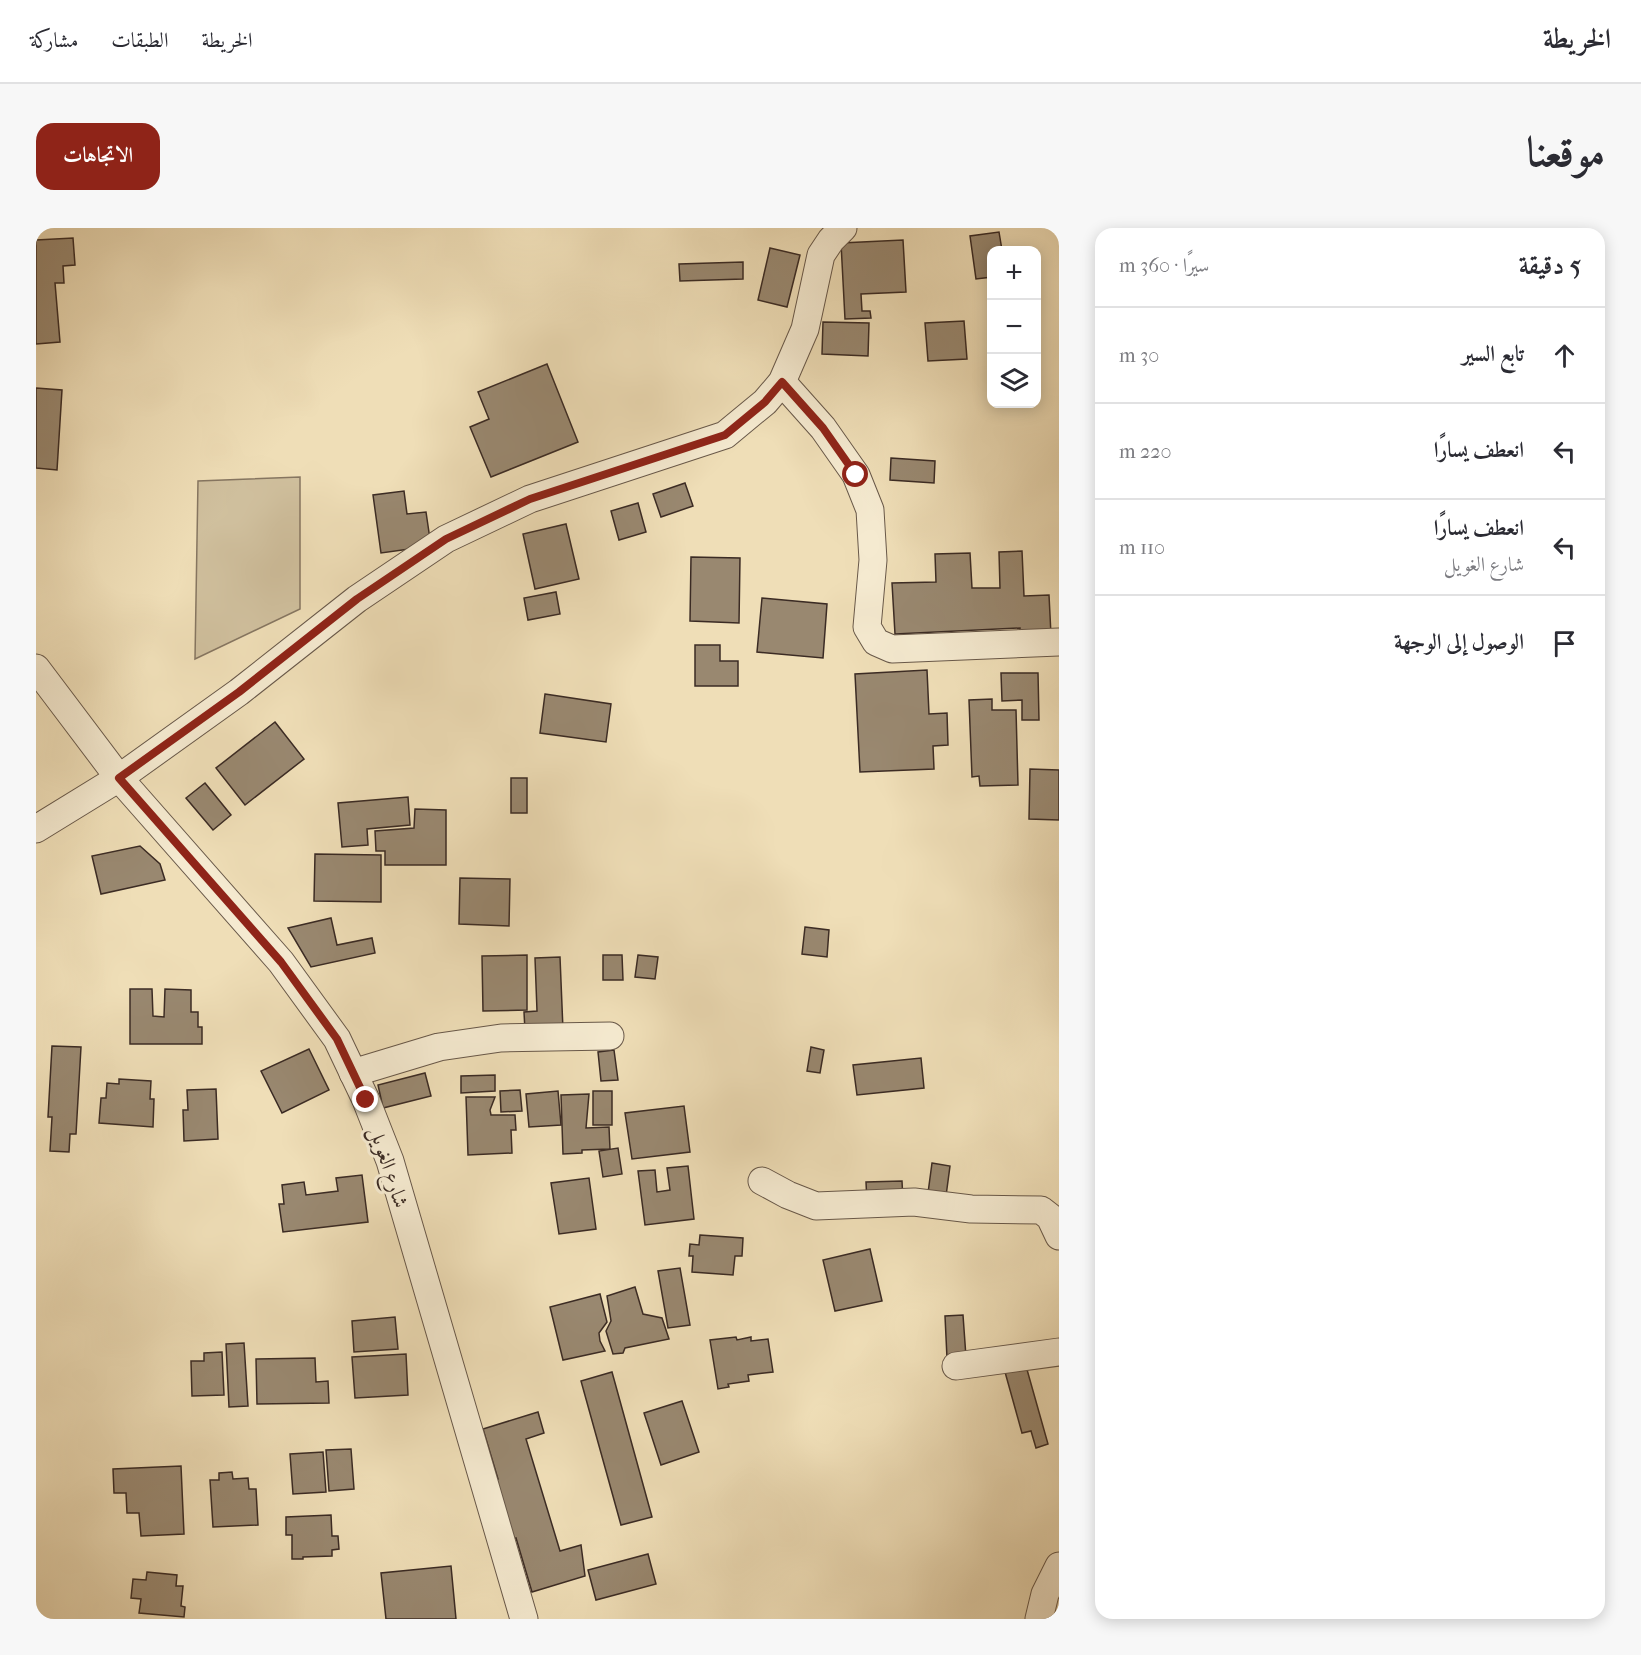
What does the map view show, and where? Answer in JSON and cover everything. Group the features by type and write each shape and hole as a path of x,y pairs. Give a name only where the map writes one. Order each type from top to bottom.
{"street":[{"path":"36,829 119,778 239,692 357,599 446,539 530,499 725,435 765,402 782,382 805,329 821,255 843,228"},
{"path":"782,382 823,428 856,475 870,510 873,560 867,627 876,642 892,650 1059,642"},
{"name":"شارع الغويل","path":"36,668 119,778 281,962 337,1039 366,1100 390,1161 524,1619"},
{"path":"353,1073 440,1047 501,1038 610,1036"},
{"path":"762,1181 816,1206 914,1202 971,1209 1041,1210 1050,1217 1059,1236"},
{"path":"956,1366 1059,1352"},
{"path":"1039,1619 1045,1594 1059,1566"}],"shaded area":[{"path":"300,477 300,609 195,659 198,481"}],"building":[{"path":"999,232 1001,246 987,246 987,278 976,279 970,236"},
{"path":"73,238 75,265 63,266 64,283 55,283 60,342 36,344 36,240"},
{"path":"903,240 906,292 861,294 862,311 870,311 871,318 845,319 841,243"},
{"path":"770,248 800,255 787,307 758,300"},
{"path":"743,262 743,279 680,281 679,264"},
{"path":"964,321 967,359 928,361 925,323"},
{"path":"823,322 869,323 868,356 822,354"},
{"path":"547,364 578,442 491,477 470,427 489,419 478,392"},
{"path":"36,388 62,390 57,470 36,468"},
{"path":"891,458 935,461 934,483 890,480"},
{"path":"685,483 693,506 661,517 653,494"},
{"path":"404,491 407,514 426,512 431,546 381,553 373,495"},
{"path":"638,503 646,532 619,540 611,511"},
{"path":"566,524 579,579 535,589 523,534"},
{"path":"1022,551 1024,596 1049,595 1051,635 1020,637 1020,628 895,634 892,583 936,582 935,554 970,553 972,588 1000,588 999,552"},
{"path":"691,557 740,558 739,623 690,621"},
{"path":"556,592 560,614 528,620 524,598"},
{"path":"762,598 827,604 823,658 757,652"},
{"path":"695,645 720,645 720,661 738,661 738,686 695,686"},
{"path":"927,670 929,714 947,713 948,745 933,746 934,769 860,772 855,674"},
{"path":"1001,673 1038,673 1039,720 1022,720 1022,700 1002,701"},
{"path":"545,694 611,704 606,742 540,733"},
{"path":"992,699 992,710 1016,710 1018,785 980,786 979,776 972,777 969,700"},
{"path":"275,722 304,759 245,805 216,768"},
{"path":"1030,769 1059,770 1059,820 1029,819"},
{"path":"511,778 527,778 527,813 511,813"},
{"path":"205,783 231,815 213,830 186,798"},
{"path":"408,797 410,825 367,829 368,845 342,847 338,803"},
{"path":"415,809 446,810 446,865 385,865 385,851 376,851 375,831 414,828"},
{"path":"140,846 160,864 165,880 101,894 92,856"},
{"path":"315,854 381,855 381,902 314,901"},
{"path":"460,878 510,879 509,926 459,924"},
{"path":"331,918 337,945 372,938 375,953 311,967 288,928"},
{"path":"805,927 829,930 827,957 802,954"},
{"path":"527,955 527,1010 483,1011 482,956"},
{"path":"603,955 622,955 623,980 603,980"},
{"path":"638,955 658,957 655,979 635,977"},
{"path":"560,957 563,1030 525,1031 524,1012 537,1011 535,958"},
{"path":"130,989 152,989 153,1016 164,1017 165,989 191,990 191,1012 198,1012 198,1027 202,1027 202,1044 130,1044"},
{"path":"52,1046 81,1047 76,1134 70,1134 69,1152 50,1151 52,1117 48,1117"},
{"path":"811,1047 824,1050 820,1073 807,1071"},
{"path":"309,1049 329,1090 282,1113 261,1071"},
{"path":"614,1050 618,1080 601,1081 598,1052"},
{"path":"921,1058 924,1088 857,1095 853,1065"},
{"path":"425,1073 431,1096 383,1108 378,1085"},
{"path":"495,1075 495,1091 461,1093 461,1076"},
{"path":"119,1079 151,1081 150,1099 154,1099 153,1127 99,1123 101,1098 106,1098 107,1083 119,1084"},
{"path":"216,1089 218,1139 184,1141 183,1110 188,1110 187,1090"},
{"path":"520,1090 522,1111 501,1112 500,1091"},
{"path":"558,1091 561,1125 529,1127 526,1094"},
{"path":"593,1091 612,1091 612,1125 593,1125"},
{"path":"589,1094 586,1128 609,1127 610,1149 582,1150 582,1153 563,1154 561,1095"},
{"path":"466,1097 495,1097 490,1110 491,1115 515,1115 516,1130 511,1130 512,1153 468,1155"},
{"path":"684,1106 690,1152 632,1159 625,1113"},
{"path":"618,1148 622,1174 603,1177 599,1151"},
{"path":"932,1163 950,1166 946,1196 928,1193"},
{"path":"688,1166 694,1219 645,1225 638,1171 655,1170 657,1192 670,1190 667,1168"},
{"path":"362,1175 368,1222 283,1232 279,1204 284,1204 282,1185 304,1182 306,1195 338,1191 336,1178"},
{"path":"589,1178 596,1229 559,1234 551,1183"},
{"path":"902,1181 903,1201 867,1202 866,1182"},
{"path":"700,1235 743,1238 742,1256 735,1256 733,1275 692,1272 693,1256 689,1256 690,1244 699,1245"},
{"path":"870,1249 882,1301 835,1311 823,1260"},
{"path":"680,1268 690,1325 668,1328 658,1271"},
{"path":"635,1287 643,1314 662,1318 669,1339 625,1348 623,1353 613,1354 606,1331 611,1321 607,1296"},
{"path":"600,1294 607,1322 599,1333 605,1351 563,1360 550,1307"},
{"path":"963,1315 966,1357 947,1358 945,1316"},
{"path":"395,1317 398,1349 354,1352 352,1321"},
{"path":"736,1337 737,1340 751,1337 751,1341 768,1339 773,1372 748,1375 749,1381 728,1384 729,1387 718,1389 710,1340"},
{"path":"244,1343 248,1406 229,1407 226,1344"},
{"path":"222,1352 224,1395 192,1396 191,1361 204,1361 204,1353"},
{"path":"406,1354 408,1395 355,1398 352,1357"},
{"path":"315,1358 316,1382 328,1381 329,1403 257,1404 256,1359"},
{"path":"1026,1366 1048,1444 1036,1448 1031,1431 1022,1433 1005,1372"},
{"path":"612,1372 652,1517 621,1525 581,1381"},
{"path":"682,1401 699,1452 661,1465 644,1413"},
{"path":"538,1412 544,1433 526,1439 560,1551 581,1545 585,1576 532,1592 516,1538 510,1540 493,1481 498,1479 483,1429"},
{"path":"351,1449 354,1489 329,1491 326,1450"},
{"path":"323,1452 326,1492 293,1494 290,1454"},
{"path":"181,1466 184,1534 141,1536 139,1513 127,1513 126,1493 114,1493 113,1469"},
{"path":"232,1472 233,1479 248,1478 249,1489 256,1489 258,1525 213,1527 210,1480 219,1480 219,1473"},
{"path":"331,1515 332,1536 338,1536 339,1549 332,1550 332,1556 292,1559 292,1535 286,1535 286,1517"},
{"path":"648,1554 656,1584 596,1600 588,1570"},
{"path":"451,1566 456,1619 386,1619 381,1573"},
{"path":"147,1572 177,1575 176,1586 183,1586 181,1606 185,1607 184,1617 139,1613 141,1599 131,1598 133,1579 146,1580"}],"route":[{"path":"366,1100 337,1039 281,962 119,778 239,692 357,599 446,539 530,499 725,435 765,402 782,382 823,428 856,475"}]}
